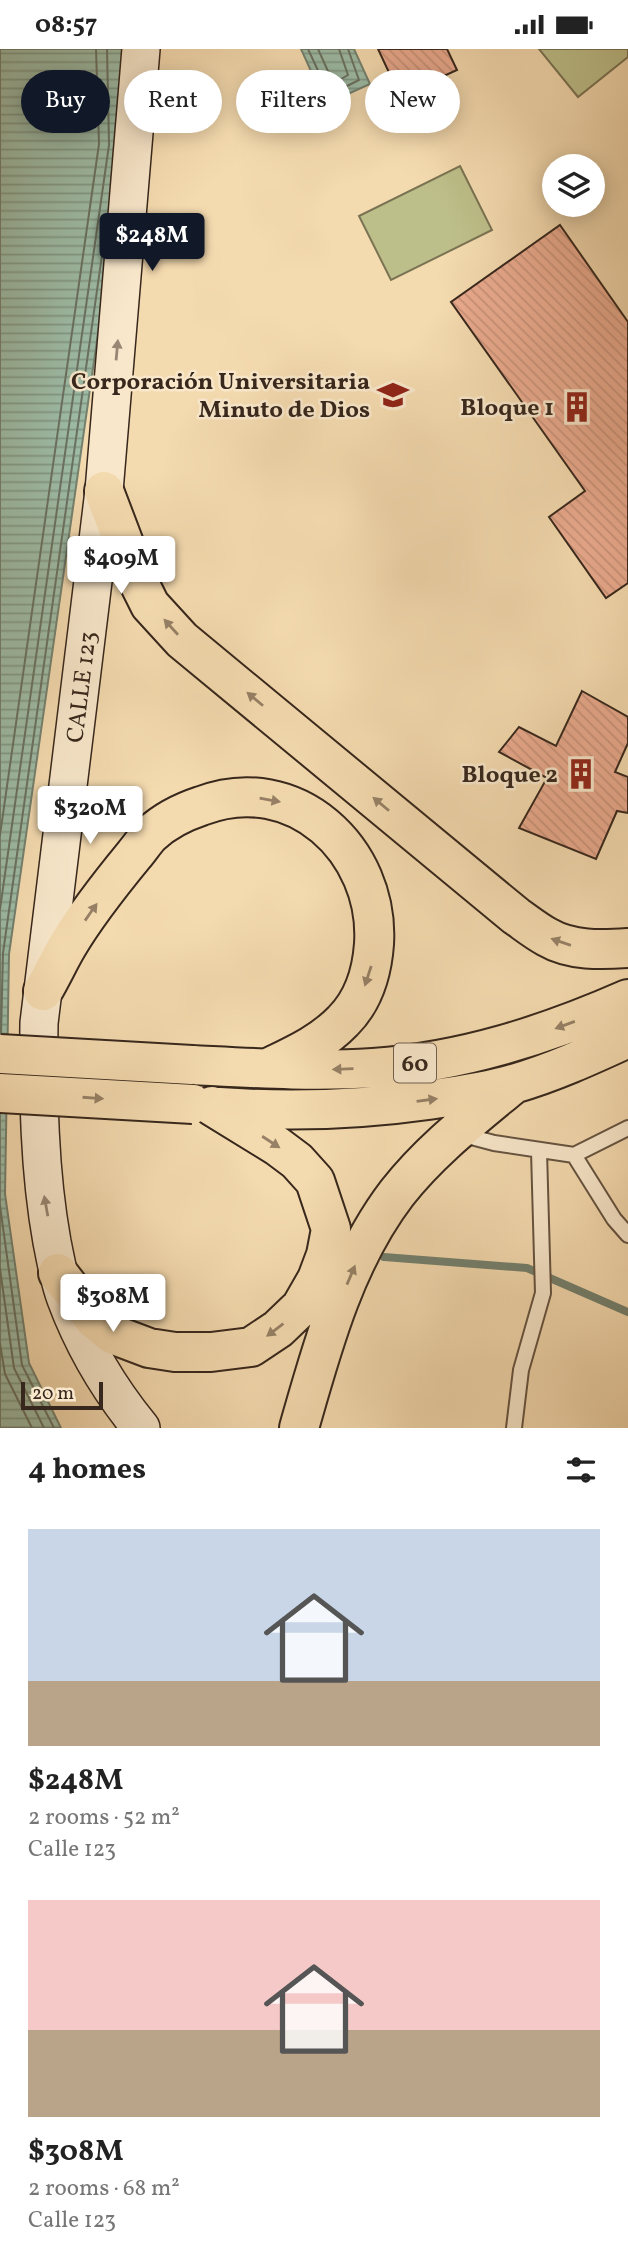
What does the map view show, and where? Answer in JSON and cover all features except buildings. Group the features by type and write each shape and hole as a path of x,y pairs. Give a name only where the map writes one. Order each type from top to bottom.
{"highway":[{"path":"104,491 150,605 182,640 526,923 565,945 596,949 628,948"},
{"path":"43,991 68,945 114,878 152,834 179,814 215,800 244,796 277,801 301,809 340,839 356,862 376,921 373,962 362,996 344,1020 317,1044 268,1068"},
{"name":"60","path":"0,1054 321,1070 374,1068 440,1059 530,1038 628,999"},
{"name":"60","path":"0,1093 273,1111 333,1110 442,1098 513,1085 628,1038"},
{"path":"299,1428 325,1338 357,1260 396,1194 435,1150 513,1085"},
{"path":"58,1273 94,1319 112,1334 149,1348 175,1352 211,1352 251,1347 278,1329 301,1307 317,1279 326,1255 331,1229 315,1181 287,1153 203,1105"}],"main road":[{"name":"CALLE 123","path":"141,49 104,491 39,1023 38,1072 43,1196 58,1273 86,1347 104,1380 141,1428"}],"lane":[{"path":"455,1132 494,1143 574,1155 628,1128"},
{"path":"514,1428 521,1370 543,1293 539,1151"},
{"path":"574,1155 614,1219 628,1235"}],"green space":[{"path":"539,49 628,49 628,57 578,97"},
{"path":"460,166 492,230 391,280 359,216"}],"water":[{"path":"0,49 122,49 125,145 9,954 5,1194 29,1363 61,1428 0,1428"},
{"path":"301,49 354,49 365,73 365,86 351,93 351,70 311,70"}],"waterway":[{"path":"384,1257 527,1268 628,1312"}],"place":[{"name":"Corporación Universitaria Minuto de Dios","path":"393,395"},
{"name":"Bloque 1","path":"577,407"},
{"name":"Bloque 2","path":"581,774"}]}
